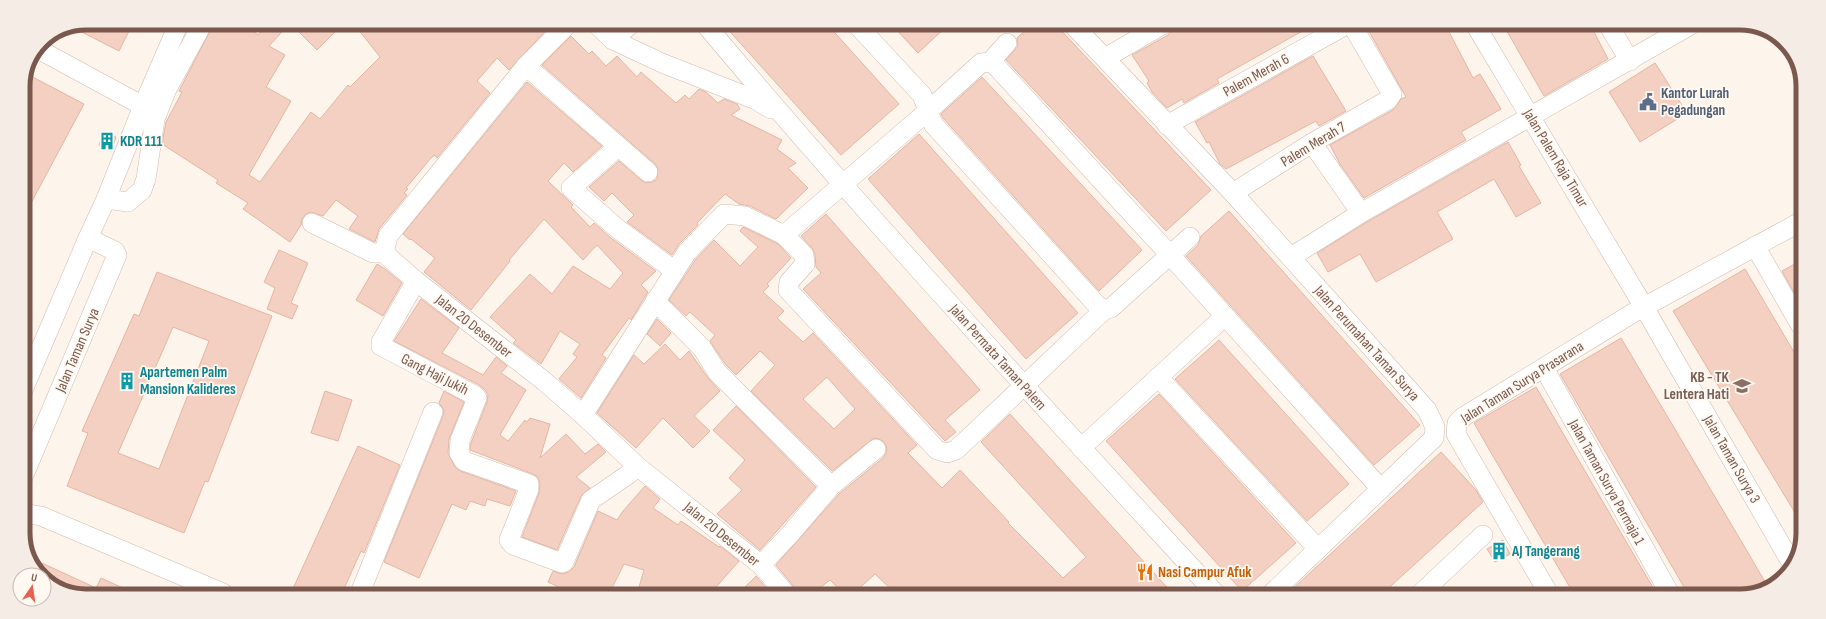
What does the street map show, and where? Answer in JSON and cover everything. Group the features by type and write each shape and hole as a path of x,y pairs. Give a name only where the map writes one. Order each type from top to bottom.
{"street":[{"path":"30,374 106,198 175,30"},
{"path":"106,198 128,202 142,190 146,179 155,119 167,89 200,30"},
{"path":"312,223 373,253 384,253 388,236 526,66 562,30"},
{"path":"602,30 613,40 662,63 756,100 782,116"},
{"path":"613,40 624,30"},
{"path":"710,30 782,116"},
{"path":"862,30 922,95 933,124 1096,304 1104,310"},
{"name":"Jalan Perumahan Taman Surya","path":"1077,30 1235,196 1427,410 1435,427 1434,438 1276,589"},
{"path":"1105,58 1153,30"},
{"name":"Palem Merah 6","path":"1167,125 1339,30"},
{"name":"Palem Merah 7","path":"1235,196 1312,143 1388,100 1392,94 1354,30"},
{"name":"Jalan Palem Raja Timur","path":"1478,30 1531,116 1637,304"},
{"path":"1611,30 1630,61"},
{"path":"1290,257 1361,213 1682,30"},
{"path":"990,62 1007,43"},
{"path":"42,51 143,106"},
{"path":"784,235 928,111 981,63 990,62 995,65 1170,255 1381,489"},
{"path":"526,66 648,172"},
{"name":"Jalan Permata Taman Palem","path":"782,116 1023,385 1211,589"},
{"path":"1312,143 1361,213"},
{"path":"618,147 571,188 618,228 675,270"},
{"path":"583,415 687,252 724,214 745,216 784,235 804,255 805,264 789,282 788,290 937,450 947,453 956,450 1104,310 1111,308 1190,237"},
{"name":"Jalan Taman Surya Prasarana","path":"1546,589 1456,434 1457,423 1463,417 1544,368 1637,304 1796,224"},
{"name":"Jalan Taman Surya","path":"30,460 117,255 115,251 88,238"},
{"path":"1755,246 1796,317"},
{"name":"Jalan 20 Desember","path":"384,253 416,281 544,381 583,415 637,466 761,565 779,589"},
{"name":"Gang Haji Jukih","path":"416,281 381,342 381,346 474,395 477,398 460,440 459,453 464,461 529,484 529,489 509,540 513,545 562,563 564,562 591,500 629,474 637,466"},
{"path":"655,301 702,348 717,372 831,486"},
{"name":"Jalan Taman Surya 3","path":"1637,304 1789,559"},
{"path":"1081,448 1224,316"},
{"name":"Jalan Taman Surya Permaja 1","path":"1544,368 1667,589"},
{"path":"1158,377 1318,549"},
{"path":"362,589 433,412"},
{"path":"761,565 791,533 831,486 876,449"},
{"path":"30,514 41,516 214,589"},
{"path":"1426,589 1484,535"}],"building":[{"path":"130,30 119,51 79,31"},
{"path":"210,30 252,30 258,35 262,30 284,30 269,46 285,55 266,87 291,101 249,175 260,182 311,112 320,119 348,85 350,87 380,57 359,30 546,30 509,70 497,58 477,81 490,93 437,158 435,155 431,158 406,188 408,189 404,193 407,195 379,229 375,242 349,229 358,216 336,200 323,216 311,212 306,214 290,242 243,209 248,203 216,183 218,180 162,144 166,122 182,92 179,91"},
{"path":"297,30 337,30 317,50"},
{"path":"728,30 832,30 899,104 841,155"},
{"path":"897,30 943,30 918,53"},
{"path":"1026,30 1061,30 1211,190 1166,231 1006,60 1018,46 1017,38"},
{"path":"1172,30 1304,30 1217,79 1219,83 1184,103 1182,99 1167,108 1152,92 1147,83 1149,81 1132,55 1168,35"},
{"path":"1368,30 1448,30 1473,78 1480,74 1501,109 1461,132 1466,140 1364,198 1340,164 1330,145 1393,110 1401,99 1406,97"},
{"path":"1506,30 1593,30 1608,59 1544,96"},
{"path":"571,36 589,54 592,51 606,66 617,56 637,77 641,72 676,103 685,95 689,99 699,89 706,92 718,103 724,99 737,104 740,109 731,115 782,140 777,149 796,163 788,168 808,188 776,219 750,206 739,204 725,194 697,223 698,225 679,244 672,255 627,222 634,215 612,193 604,201 589,187 619,161 646,183 657,179 658,169 655,164 542,65"},
{"path":"1313,56 1346,111 1319,126 1316,121 1226,169 1220,164 1209,142 1207,143 1195,122"},
{"name":"Kantor Lurah Pegadungan","path":"1655,63 1687,113 1640,142 1609,92"},
{"path":"31,76 84,104 30,205"},
{"path":"982,77 1142,250 1099,291 943,118 941,114"},
{"path":"527,82 602,146 573,172 564,163 548,181 573,205 571,207 590,227 594,223 611,238 656,271 641,285 648,292 631,320 629,318 602,355 606,358 581,398 559,379 577,357 573,354 580,344 560,331 541,364 513,343 516,340 490,317 530,274 552,294 573,266 610,289 623,273 597,245 583,260 544,219 509,260 510,261 471,310 424,272 435,258 403,234"},
{"name":"KDR 111","path":"103,133 116,137 112,149 99,145"},
{"path":"919,134 1078,313 1026,359 868,179"},
{"path":"1508,142 1521,165 1519,166 1541,203 1516,217 1494,179 1437,212 1453,239 1376,282 1360,254 1328,272 1317,253 1367,222"},
{"path":"1229,211 1420,425 1374,465 1186,256 1198,245 1201,236"},
{"path":"826,214 980,390 945,420 956,432 945,441 803,289 821,273 816,267 815,254 812,248 801,236"},
{"path":"743,227 778,244 791,258 767,284 769,286 763,292 784,311 777,318 803,342 813,333 917,445 908,453 942,488 960,470 1009,522 1008,523 1063,578 1086,557 981,442 1010,414 1169,589 891,589 875,574 858,589 839,589 830,580 818,589 795,589 776,565 839,494 883,458 887,448 884,442 874,438 832,471 751,391 775,365 760,351 736,375 726,365 710,341 715,335 690,312 686,316 669,300 696,259 714,240 740,266 758,247 740,231","holes":["827,377 855,409 834,429 803,399"]},
{"path":"279,250 308,263 291,303 298,306 292,319 267,309 275,288 264,282"},
{"path":"1796,263 1796,296 1782,271"},
{"path":"377,264 402,283 383,316 356,300"},
{"path":"1745,269 1796,356 1796,514 1673,311"},
{"path":"157,272 272,316 208,482 205,481 184,533 67,486 88,433 82,431 134,314 139,316","holes":["173,327 209,341 159,469 118,453"]},
{"path":"421,299 459,328 442,353 483,375 496,357 507,366 501,373 526,390 500,435 508,441 525,420 527,422 530,418 550,424 540,458 566,434 585,454 598,444 606,452 576,477 590,488 581,496 557,550 522,537 539,493 540,484 538,477 470,450 471,443 487,402 488,395 485,390 479,385 394,341"},
{"path":"657,319 671,333 660,346 647,334"},
{"path":"1621,338 1765,583 1751,588 1740,589 1685,589 1560,374"},
{"path":"1219,340 1349,484 1307,521 1175,379"},
{"path":"665,344 680,360 689,351 708,378 720,391 694,416 710,431 693,448 663,418 636,448 597,413 634,355 644,364"},
{"path":"1536,387 1654,589 1571,589 1474,423"},
{"path":"325,391 352,400 338,441 311,433"},
{"path":"444,391 464,402 449,439 448,453 455,467 460,471 516,491 510,506 487,499 485,506 470,501 466,510 452,504 419,578 384,562 443,416 444,410 439,403"},
{"path":"1159,394 1296,543 1244,589 1240,589 1106,441"},
{"path":"736,406 816,487 760,550 717,514 742,490 729,478 745,460 713,430"},
{"path":"358,446 400,465 364,553 361,551 344,589 293,589"},
{"path":"1441,452 1476,490 1483,502 1388,589 1293,589"},
{"path":"645,486 660,499 653,508 678,525 681,521 719,547 720,546 739,561 714,589 638,589 644,570 624,564 612,589 563,589 548,582 553,571 563,574 569,572 574,567 598,511 617,520"},
{"name":"AJ Tangerang","path":"1503,540 1510,554 1495,562 1487,549"},
{"path":"37,561 50,567 42,567"},
{"path":"52,568 96,588 101,578 125,589 86,589 68,586 52,578"},
{"path":"756,576 767,589 743,589"}],"place":[{"name":"Kantor Lurah Pegadungan","path":"1648,102"},
{"name":"KDR 111","path":"107,141"},
{"name":"Apartemen Palm Mansion Kalideres","path":"127,381"},
{"name":"KB - TK Lentera Hati","path":"1742,386"},
{"name":"AJ Tangerang","path":"1499,551"},
{"name":"Nasi Campur Afuk","path":"1145,572"}]}
